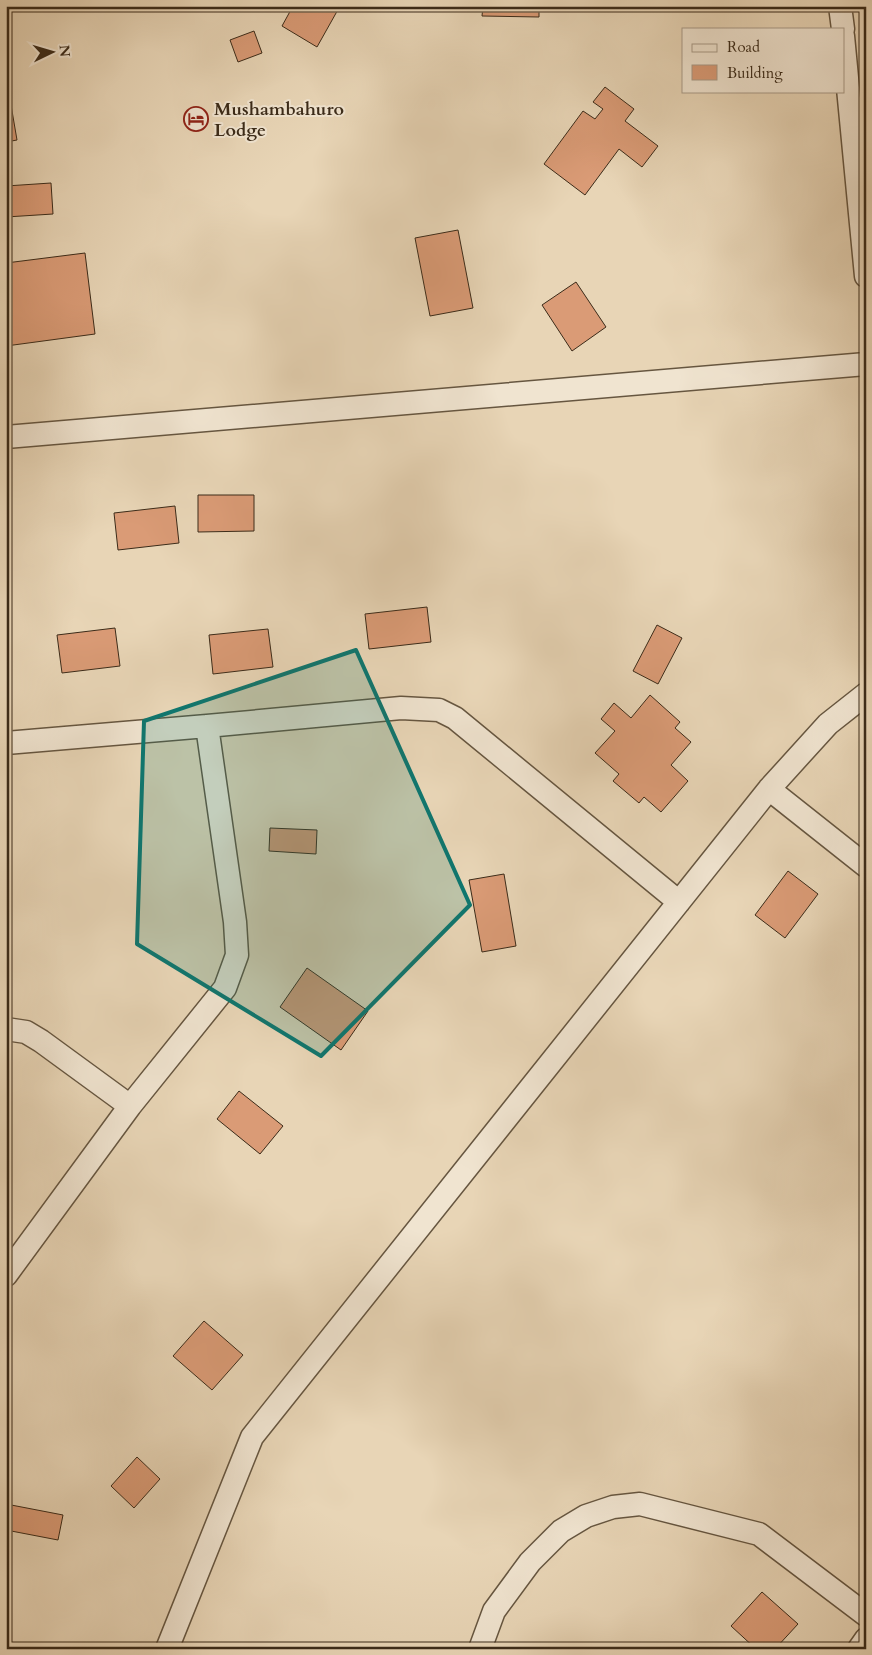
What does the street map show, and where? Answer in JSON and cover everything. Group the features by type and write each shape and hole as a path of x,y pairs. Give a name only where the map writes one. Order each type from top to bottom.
{"street":[{"path":"840,6 842,28"},
{"path":"844,46 866,276"},
{"path":"6,436 866,364"},
{"path":"167,1649 252,1437 769,789 828,724 866,694"},
{"path":"6,743 401,708 439,710 455,718 679,902"},
{"path":"6,1275 130,1106 225,988 237,955 235,922 207,726"},
{"path":"769,789 866,866"},
{"path":"6,1028 26,1032 41,1041 130,1106"},
{"path":"480,1649 494,1611 530,1562 561,1531 586,1516 613,1507 640,1504 759,1534 866,1614"},
{"path":"859,1649 866,1639"}],"highlighted area":[{"path":"356,650 470,905 321,1056 137,944 144,721"}],"building":[{"path":"293,6 340,6 317,47 282,26"},
{"path":"483,6 539,6 539,17 482,16"},
{"path":"254,31 262,53 238,62 230,40"},
{"path":"605,87 634,109 625,121 658,146 642,167 619,149 585,195 544,164 583,111 595,119 603,109 593,102"},
{"path":"6,105 11,105 17,140 6,142"},
{"path":"51,183 53,214 6,217 6,186"},
{"path":"458,230 473,308 430,316 415,238"},
{"path":"85,253 95,334 6,346 6,263"},
{"path":"576,282 606,327 572,351 542,305"},
{"path":"198,495 254,495 254,531 198,532"},
{"path":"175,506 179,543 118,550 114,513"},
{"path":"427,607 431,642 369,649 365,614"},
{"path":"657,625 682,638 658,684 633,671"},
{"path":"115,628 120,666 62,673 57,635"},
{"path":"268,629 273,667 213,674 209,635"},
{"path":"650,695 680,722 675,728 691,742 671,765 688,781 661,812 644,797 639,803 613,781 619,774 595,753 615,731 601,719 614,703 631,718"},
{"path":"270,828 317,830 316,854 269,851"},
{"path":"788,871 818,894 785,938 755,915"},
{"path":"504,874 516,946 482,952 469,880"},
{"path":"307,968 368,1011 341,1050 280,1007"},
{"path":"239,1091 283,1126 260,1154 217,1119"},
{"path":"204,1321 243,1355 212,1390 173,1356"},
{"path":"137,1457 160,1479 134,1508 111,1486"},
{"path":"6,1504 63,1515 58,1540 6,1530"},
{"path":"762,1592 798,1624 775,1649 756,1649 731,1626"}],"place":[{"name":"Mushambahuro Lodge","path":"196,119"}]}
